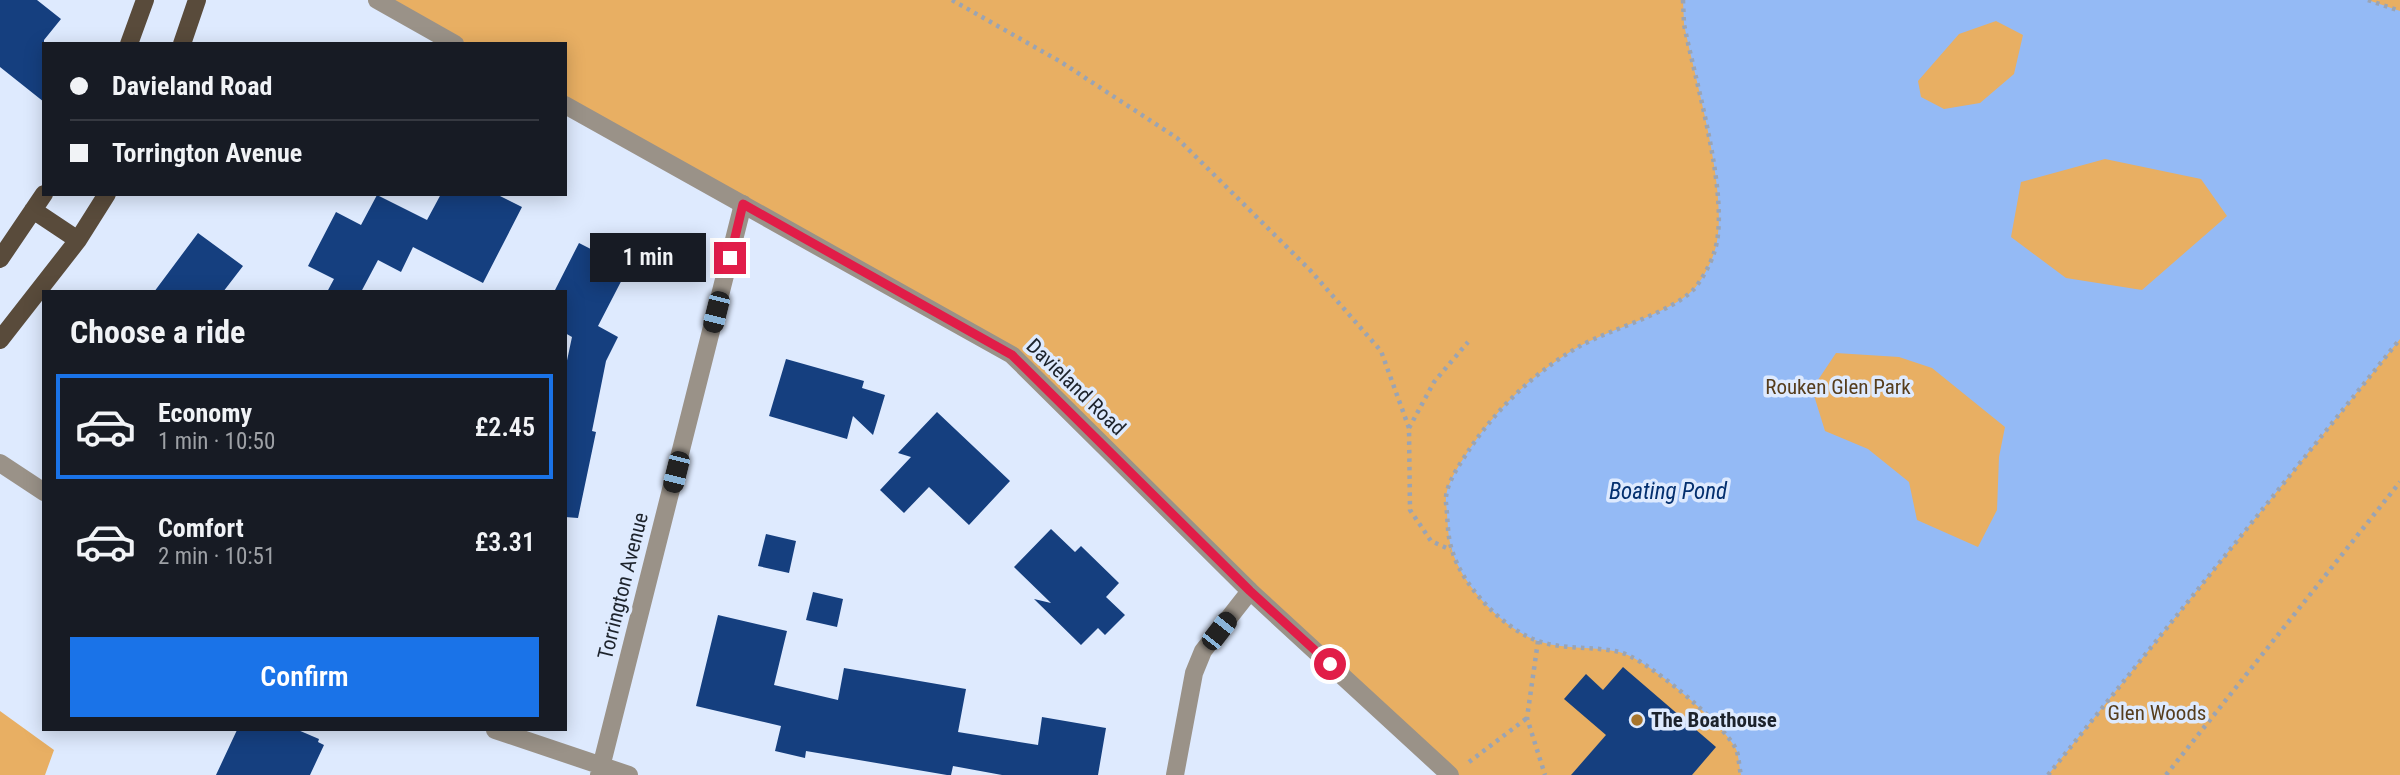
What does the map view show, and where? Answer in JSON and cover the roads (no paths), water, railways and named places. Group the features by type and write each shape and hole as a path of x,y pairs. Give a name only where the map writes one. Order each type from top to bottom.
{"main road":[{"path":"130,42 145,0"},
{"path":"183,42 198,0"},
{"path":"0,259 43,196"},
{"path":"0,340 78,240 106,196"},
{"path":"33,210 78,240"}],"street":[{"path":"377,0 451,42"},
{"name":"Davieland Road","path":"567,106 1012,355 1250,591 1456,771"},
{"name":"Torrington Avenue","path":"600,771 743,204"},
{"path":"0,463 42,491"},
{"path":"1175,775 1194,673 1203,652 1250,591"},
{"path":"498,731 600,771 629,775"}],"water":[{"name":"Boating Pond","path":"1683,0 2368,0 2400,11 2400,339 2048,775 1741,775 1737,752 1729,738 1701,709 1665,679 1619,652 1551,644 1527,636 1500,618 1487,605 1457,564 1448,533 1447,490 1453,475 1480,434 1518,392 1548,367 1580,346 1683,298 1696,287 1711,262 1718,231 1715,173 1684,24","holes":["1996,21 2023,35 2014,74 1980,103 1944,109 1921,97 1918,81 1959,34","2105,159 2201,179 2227,216 2142,290 2066,278 2011,237 2021,182","1836,353 1899,357 1932,368 2005,427 1999,457 1997,510 1978,547 1917,520 1909,482 1868,449 1825,431 1812,389"]}],"place":[{"name":"The Boathouse","path":"1637,720"}],"park label":[{"name":"Rouken Glen Park","path":"1838,387"},
{"name":"Glen Woods","path":"2157,713"}]}
